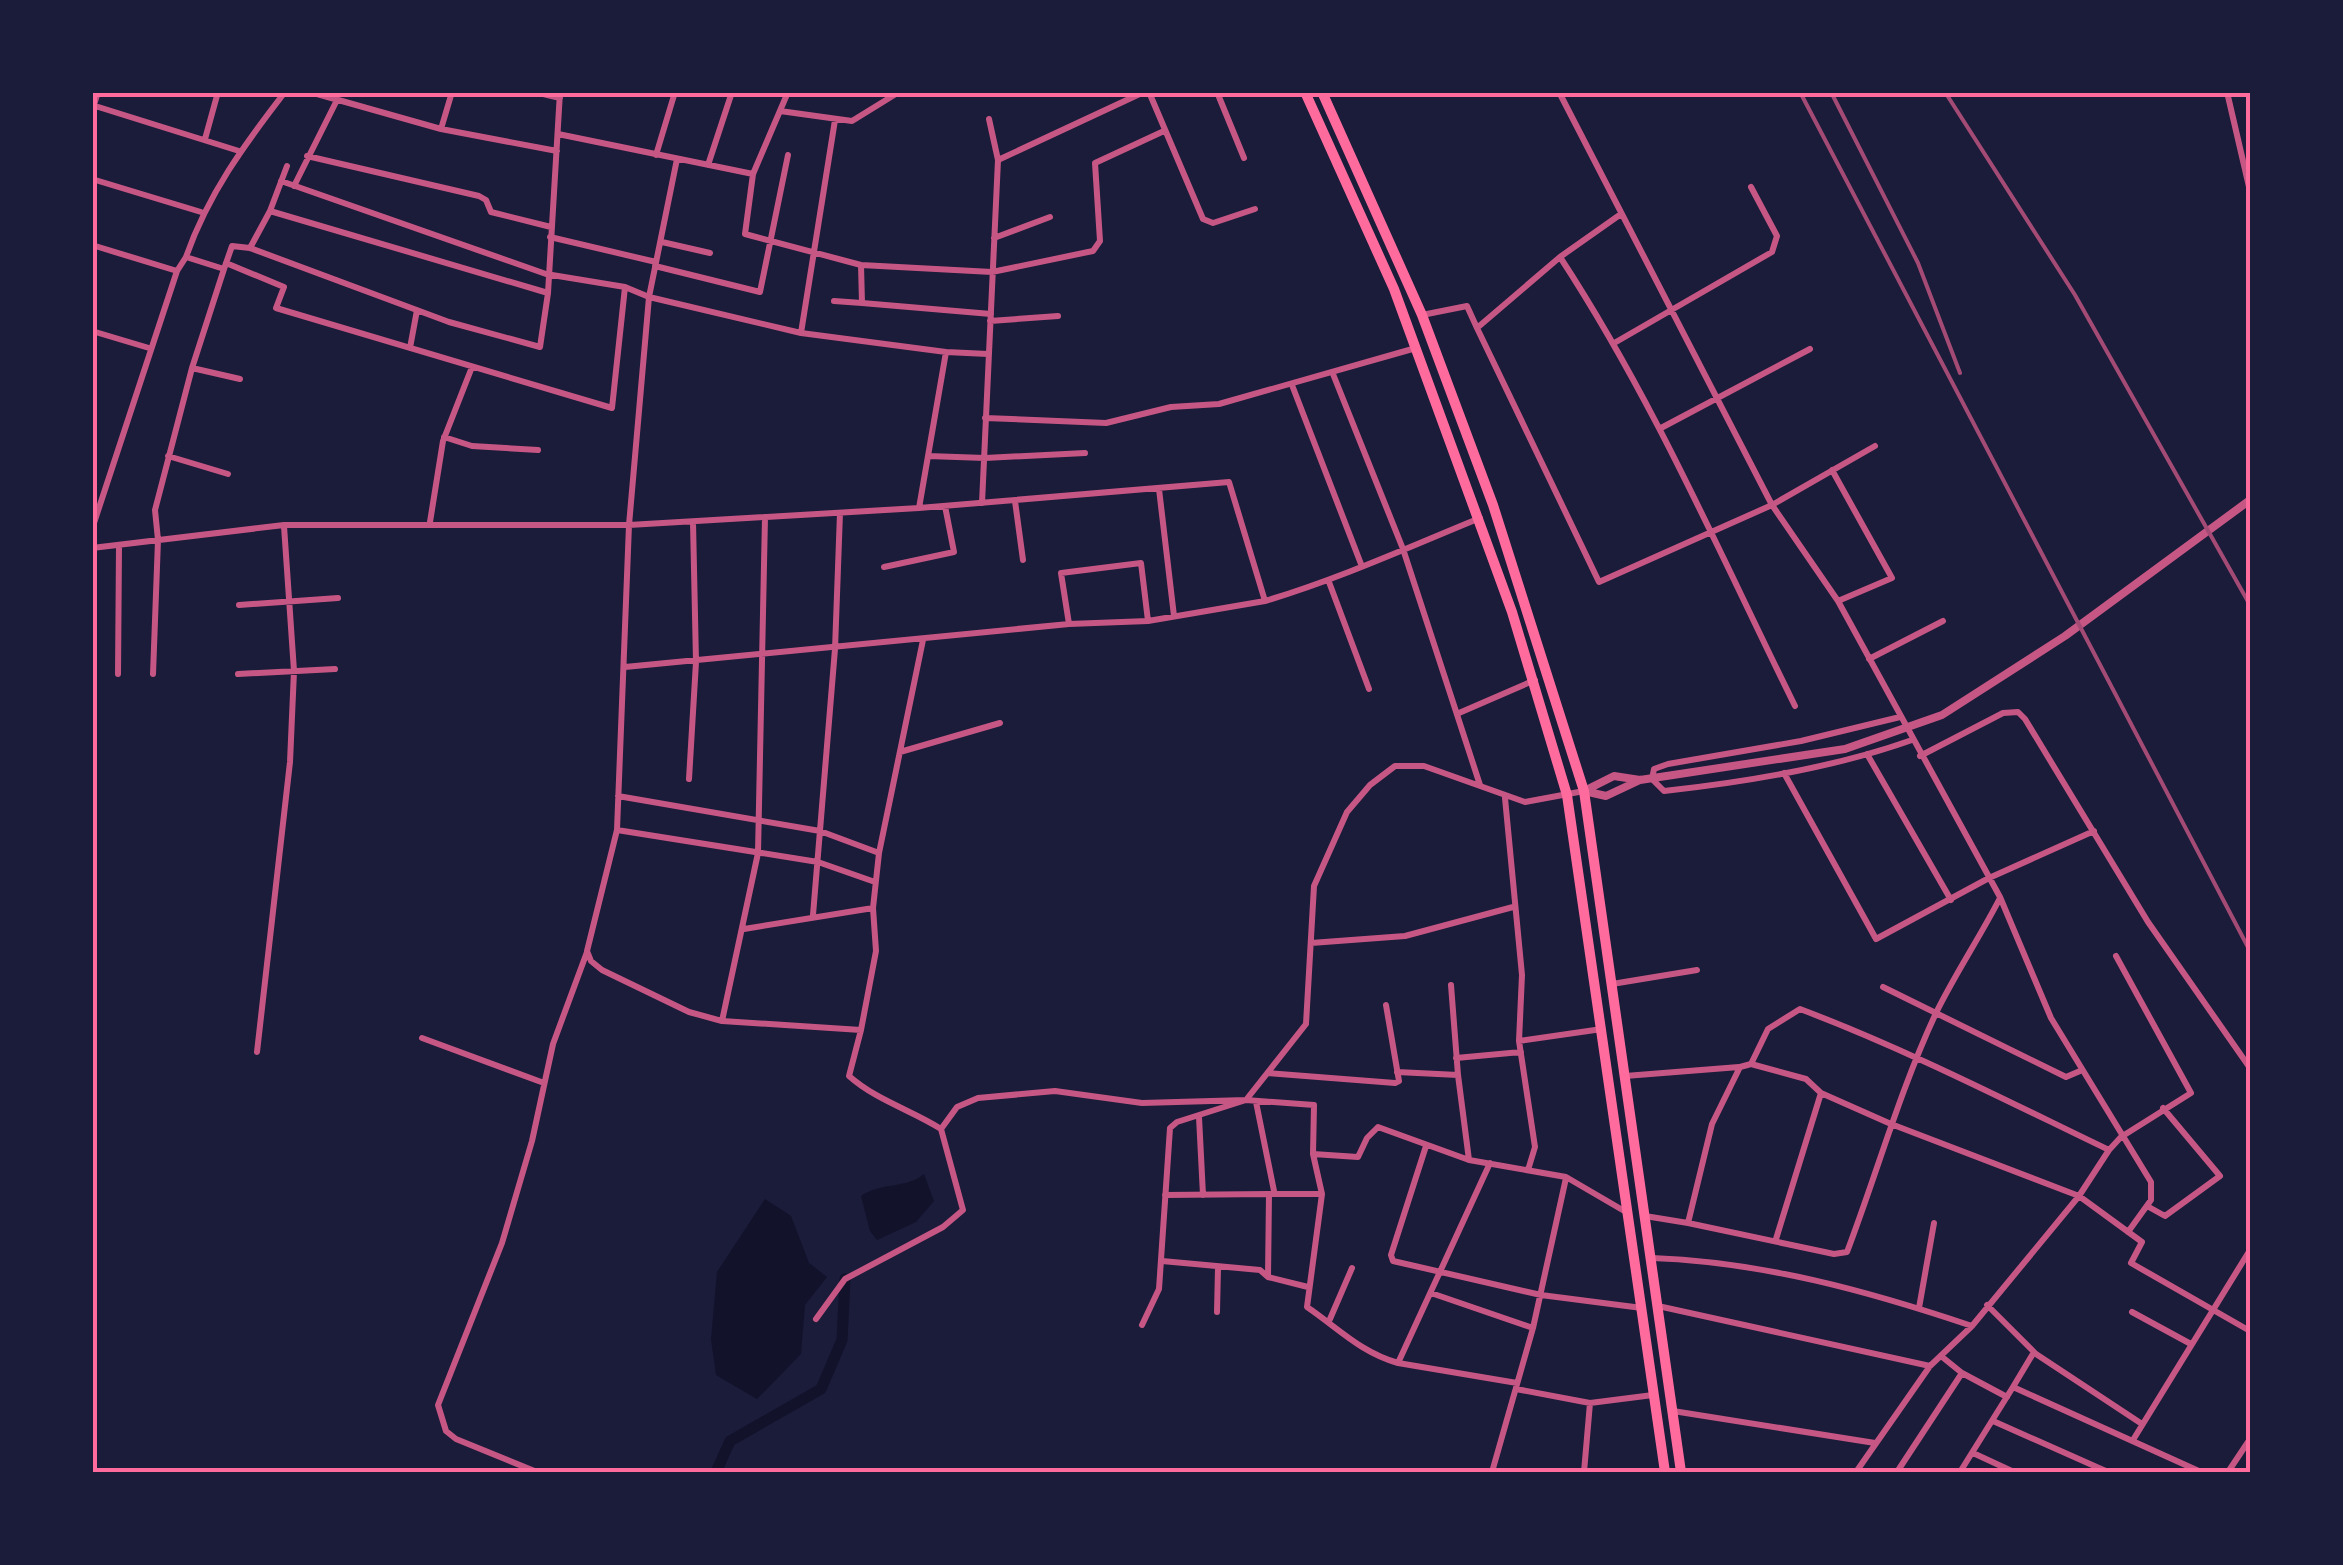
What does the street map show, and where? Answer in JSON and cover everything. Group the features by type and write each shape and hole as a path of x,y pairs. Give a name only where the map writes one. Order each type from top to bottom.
{"main road":[{"path":"1305,92 1394,289 1480,518 1535,680 1568,795 1665,1472"},
{"path":"1322,92 1422,315 1492,505 1584,791 1681,1472"}],"street":[{"path":"98,92 93,107 238,151"},
{"path":"204,139 218,92"},
{"path":"92,529 149,348 202,212 238,151 285,92"},
{"path":"310,92 441,129 557,151"},
{"path":"152,674 158,540 155,510 192,368 232,246 250,248 416,310 540,347 548,293 546,274 560,95 535,92"},
{"path":"656,154 675,92"},
{"path":"708,165 732,92"},
{"path":"788,92 753,174 744,234 862,265 992,272 1093,251 1100,240 1095,163 1164,130"},
{"path":"780,111 852,121 899,92"},
{"path":"998,160 1147,92 1202,219 1213,223 1254,208"},
{"path":"1217,92 1244,158"},
{"path":"1559,92 1772,505 1838,601 2000,897 2051,1018 2151,1182 2147,1206 2128,1232"},
{"path":"2227,92 2250,191"},
{"path":"441,129 449,93"},
{"path":"294,186 337,100"},
{"path":"982,503 998,160 989,118"},
{"path":"801,333 834,120"},
{"path":"558,134 753,174"},
{"path":"550,237 760,292 788,155"},
{"path":"307,156 478,196 486,200 490,212 550,227"},
{"path":"537,1472 456,1439 440,1418 438,1405 502,1243 553,1044 587,951 617,830 629,526 649,297 677,159"},
{"path":"250,248 270,211 286,166"},
{"path":"92,179 202,212"},
{"path":"281,181 546,274 626,287 649,297 801,333 988,354"},
{"path":"1616,342 1772,252 1777,236 1752,187"},
{"path":"270,211 548,293"},
{"path":"1477,328 1560,257 1622,214"},
{"path":"994,238 1050,218"},
{"path":"662,242 710,253"},
{"path":"92,245 177,271"},
{"path":"186,257 284,287 276,308 612,408 626,287"},
{"path":"1560,257 1616,342 1795,706"},
{"path":"862,265 862,303"},
{"path":"834,301 990,317 1058,316"},
{"path":"1422,315 1467,306 1599,582 1772,505 1874,446"},
{"path":"410,348 416,310"},
{"path":"92,331 149,348"},
{"path":"985,418 1106,423 1172,407 1219,404 1416,348"},
{"path":"1661,428 1810,349"},
{"path":"919,508 946,352"},
{"path":"430,522 444,437 472,367"},
{"path":"192,368 240,380"},
{"path":"1333,374 1404,548 1480,786"},
{"path":"1292,385 1361,564"},
{"path":"444,437 472,446 538,450"},
{"path":"928,456 985,458 1084,452"},
{"path":"168,456 228,474"},
{"path":"1832,470 1892,578 1838,601"},
{"path":"92,548 284,526 430,522 629,526 919,508 1229,482 1266,601"},
{"path":"1159,489 1174,616"},
{"path":"1015,500 1023,560"},
{"path":"1142,1325 1153,1309 1162,1261 1170,1128 1176,1122 1246,1100 1306,1024 1314,886 1347,812 1370,785 1395,766 1424,766 1525,802 1584,791 1614,776 1640,780 1845,749 1942,715 2066,636 2250,500"},
{"path":"884,567 954,552 945,506"},
{"path":"813,915 835,649 840,513"},
{"path":"722,1021 758,853 765,517"},
{"path":"625,667 1069,624 1148,621 1266,601 1329,582 1361,564 1480,518"},
{"path":"689,779 696,662 692,522"},
{"path":"257,1052 290,762 294,671 284,526"},
{"path":"118,674 119,547"},
{"path":"1069,624 1061,572 1141,563 1148,621"},
{"path":"1329,582 1369,689"},
{"path":"238,606 338,598"},
{"path":"1869,658 1943,621"},
{"path":"816,1319 845,1279 943,1226 962,1210 941,1129 904,1105 868,1093 849,1076 876,951 873,908 879,853 922,640"},
{"path":"238,674 335,670"},
{"path":"1458,713 1535,680"},
{"path":"1920,756 2003,712 2018,712 2148,922 2250,1068"},
{"path":"1900,718 1801,741 1668,764 1654,769 1656,778 1664,791 1784,773 1912,740"},
{"path":"900,752 1000,724"},
{"path":"1867,754 1951,900"},
{"path":"1784,773 1876,939 1989,878 2094,832"},
{"path":"1584,791 1606,796 1640,780"},
{"path":"618,796 820,830 879,853"},
{"path":"1505,798 1522,975 1519,1041 1535,1147 1528,1170"},
{"path":"617,830 818,862 875,882"},
{"path":"1645,1216 1776,1238 1834,1254 1846,1252 1936,1013 2000,897"},
{"path":"1311,943 1405,936 1513,907"},
{"path":"744,929 873,908"},
{"path":"587,951 602,970 689,1012 722,1021 861,1030"},
{"path":"1856,1472 1930,1366 1972,1326 2079,1196 2109,1150 2121,1137 2191,1092 2116,956"},
{"path":"1612,984 1697,970"},
{"path":"1451,985 1470,1160"},
{"path":"1883,987 2066,1077 2080,1071"},
{"path":"1267,1073 1390,1085 1399,1081 1386,1005"},
{"path":"1750,1064 1768,1029 1800,1009 1917,1059 2109,1150"},
{"path":"1519,1041 1602,1030"},
{"path":"422,1038 544,1084"},
{"path":"1456,1058 1521,1052"},
{"path":"1626,1076 1750,1064 1806,1078 1821,1093 1892,1124 2079,1196 2142,1242 2131,1262 2250,1331"},
{"path":"1688,1223 1712,1124 1740,1067"},
{"path":"1397,1072 1458,1075"},
{"path":"941,1129 957,1107 978,1098 1055,1091 1142,1103 1246,1100 1314,1104 1313,1154 1322,1194 1307,1307 1330,1319 1350,1343 1398,1363 1590,1403 1653,1395"},
{"path":"1776,1238 1821,1093"},
{"path":"1256,1102 1271,1192 1268,1277"},
{"path":"2147,1206 2166,1216 2220,1176 2163,1108"},
{"path":"1198,1117 1203,1194"},
{"path":"1313,1154 1358,1157 1367,1138 1378,1127 1470,1160 1566,1178 1627,1212"},
{"path":"1426,1146 1391,1255 1397,1263 1443,1270 1541,1295 1643,1308"},
{"path":"1398,1363 1490,1163"},
{"path":"1492,1472 1534,1328 1566,1178"},
{"path":"1165,1195 1322,1194"},
{"path":"1919,1308 1934,1223"},
{"path":"2133,1440 2250,1250"},
{"path":"1652,1258 1697,1259 1776,1272 1919,1308 1972,1326"},
{"path":"1162,1261 1260,1270 1268,1277 1308,1287"},
{"path":"1217,1312 1218,1268"},
{"path":"1330,1319 1352,1268"},
{"path":"1431,1293 1534,1328"},
{"path":"1986,1305 2034,1352 2142,1424"},
{"path":"1656,1306 1930,1366"},
{"path":"2132,1312 2190,1344"},
{"path":"1960,1472 2034,1352"},
{"path":"1941,1356 1962,1373 2007,1397"},
{"path":"1897,1472 1962,1373"},
{"path":"2013,1387 2201,1472"},
{"path":"1584,1472 1590,1403"},
{"path":"1672,1410 1874,1442"},
{"path":"1993,1421 2108,1472"},
{"path":"2228,1472 2250,1439"},
{"path":"1973,1453 2014,1472"}],"shaded area":[{"path":"924,1174 934,1201 916,1222 877,1240 870,1231 861,1196"},
{"path":"765,1199 791,1216 809,1263 827,1277 805,1305 801,1354 757,1399 716,1375 711,1339 717,1272"}],"waterway":[{"path":"716,1472 730,1441 821,1389 842,1340 845,1279"}],"railway":[{"path":"1800,92 2250,951"},
{"path":"1831,92 1918,263 1960,373"},
{"path":"1945,92 2075,295 2250,605"}]}
